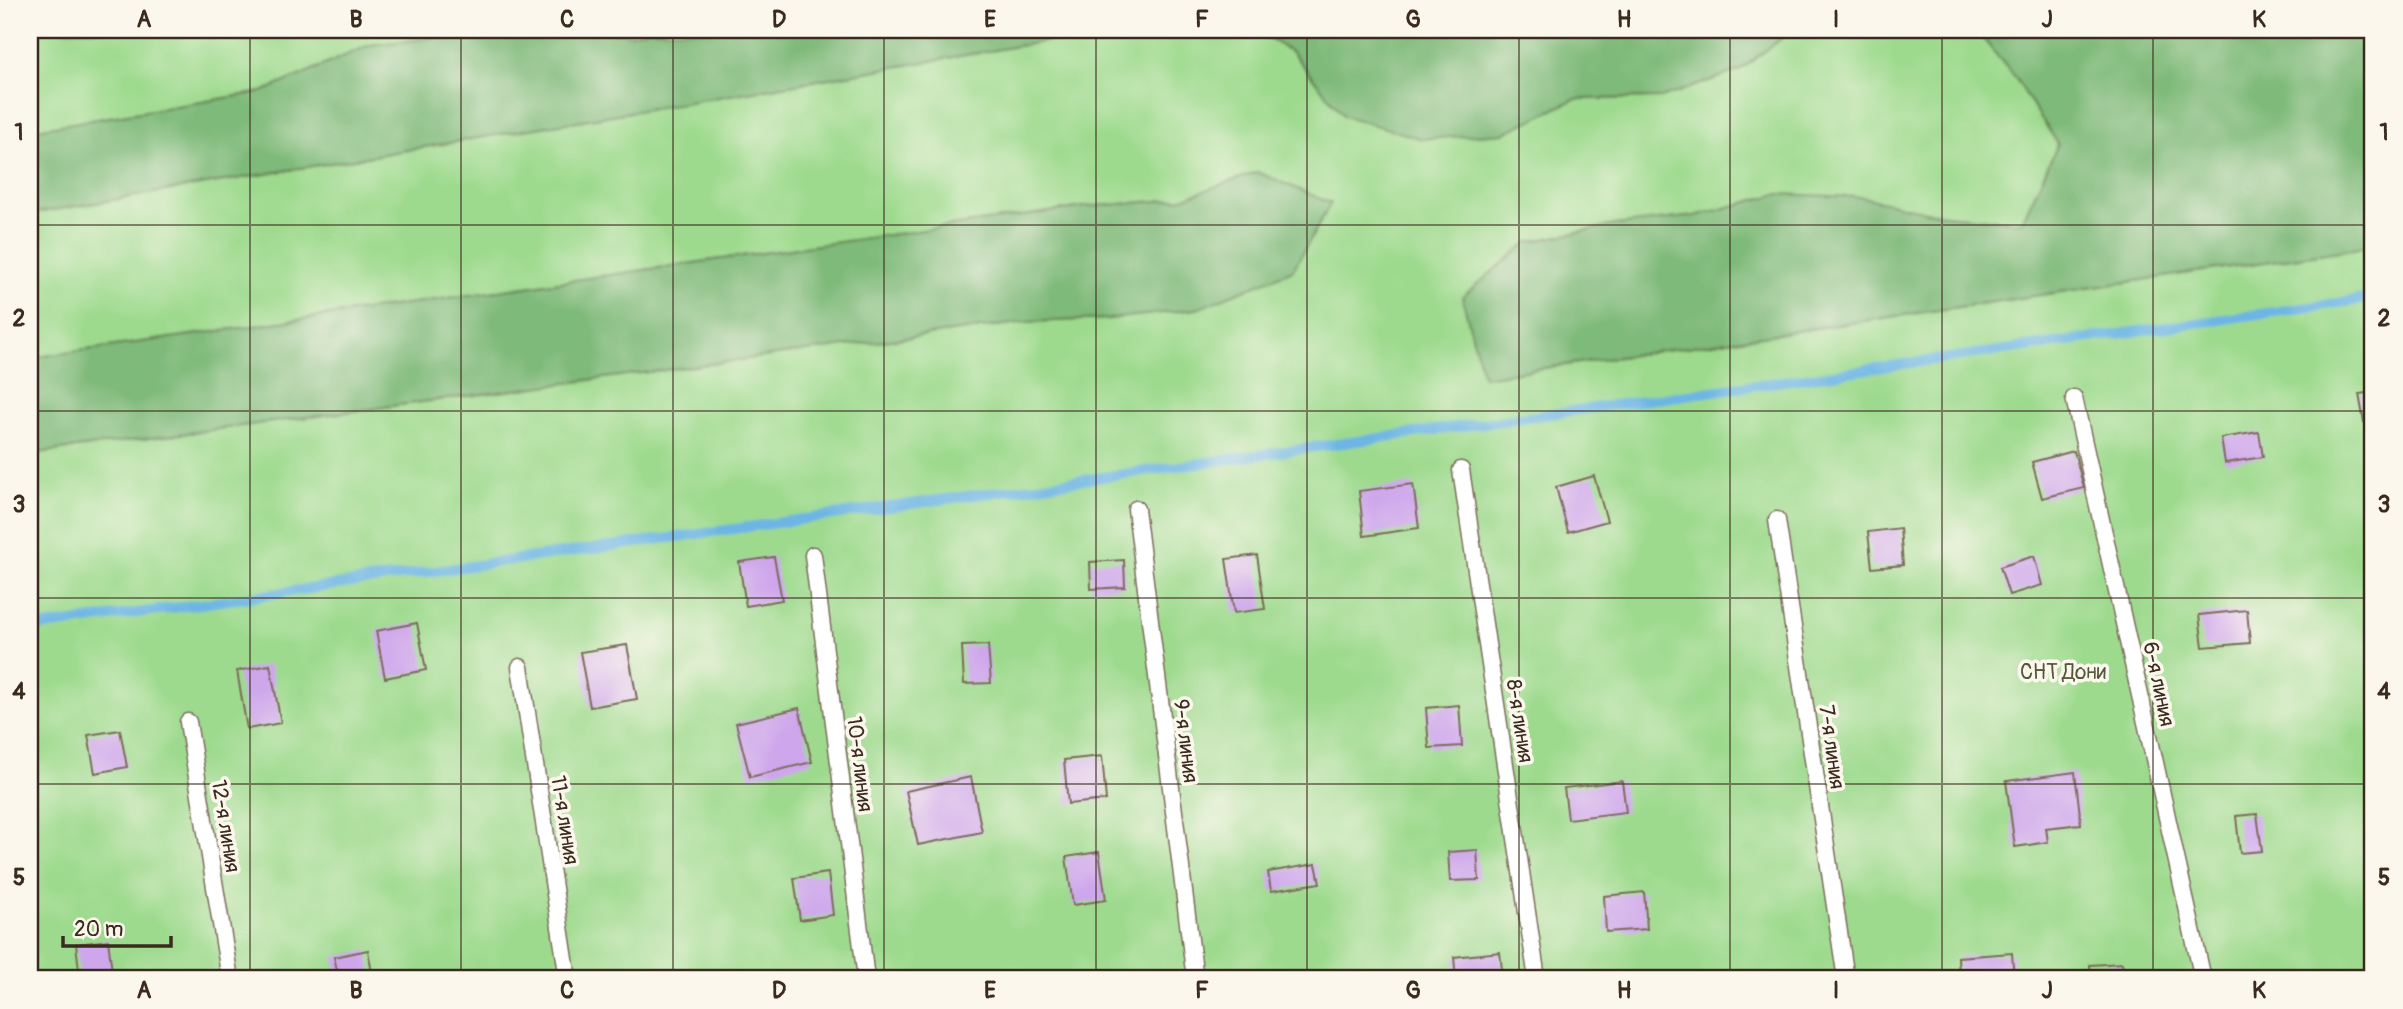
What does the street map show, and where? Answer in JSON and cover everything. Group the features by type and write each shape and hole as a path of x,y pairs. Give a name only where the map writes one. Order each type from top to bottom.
{"lane":[{"name":"6-я линия","path":"2074,398 2203,979"},
{"name":"8-я линия","path":"1461,470 1537,979"},
{"name":"9-я линия","path":"1136,509 1195,979"},
{"name":"7-я линия","path":"1777,520 1846,979"},
{"name":"10-я линия","path":"813,555 866,979"},
{"name":"11-я линия","path":"520,667 568,979"},
{"name":"12-я линия","path":"188,722 230,979"}],"green space":[{"path":"30,30 504,30 370,45 262,92 30,130"},
{"path":"504,30 591,30 630,34 647,30 1112,30 30,214 30,130 262,92 370,45"},
{"name":"СНТ Дони","path":"1112,30 1254,30 1292,52 1344,116 1504,133 1575,99 1661,98 1740,70 1792,30 1976,30 2014,76 2058,144 2022,222 1778,194 1695,216 1615,225 1528,242 1484,377 2373,246 2373,979 30,979 30,454 1026,322 1110,319 1256,173 1180,199 1084,207 30,358 30,214"},
{"path":"1254,30 1792,30 1740,70 1661,98 1575,99 1504,133 1422,139 1344,116 1292,52"},
{"path":"1976,30 2373,30 2373,246 1483,377 1462,297 1528,242 1615,225 1695,216 1778,194 1862,197 1944,215 2022,222 2058,144 2014,76"},
{"path":"1257,172 1331,203 1293,270 1197,309 1110,319 1026,322 30,454 30,358 1084,207 1180,199"}],"building":[{"path":"2373,392 2373,420 2364,422 2359,394"},
{"path":"2259,432 2263,457 2225,463 2221,438"},
{"path":"2074,451 2084,488 2042,498 2032,462"},
{"path":"1594,476 1607,521 1568,532 1556,487"},
{"path":"1413,484 1419,528 1364,536 1359,491"},
{"path":"1900,528 1903,565 1872,568 1868,532"},
{"path":"1257,555 1265,609 1234,613 1226,559"},
{"path":"2034,556 2042,585 2009,595 2000,567"},
{"path":"774,557 782,600 746,606 739,562"},
{"path":"1124,560 1125,587 1091,589 1090,562"},
{"path":"2247,610 2250,643 2203,647 2199,615"},
{"path":"417,623 426,670 385,678 376,631"},
{"path":"627,645 637,699 590,707 580,652"},
{"path":"988,645 991,683 964,684 962,646"},
{"path":"270,665 281,723 247,729 237,671"},
{"path":"1459,705 1462,746 1429,748 1426,708"},
{"path":"799,708 812,762 750,777 736,723"},
{"path":"120,730 127,767 95,773 88,735"},
{"path":"1102,756 1106,800 1068,804 1064,760"},
{"path":"2075,772 2081,824 2046,828 2048,842 2015,847 2006,781"},
{"path":"971,777 982,832 918,845 906,791"},
{"path":"1622,781 1626,812 1568,819 1564,788"},
{"path":"2257,814 2262,851 2240,853 2236,816"},
{"path":"1477,850 1479,880 1450,881 1448,852"},
{"path":"1099,852 1106,900 1073,905 1066,857"},
{"path":"1316,864 1320,883 1271,891 1268,872"},
{"path":"828,873 833,915 800,920 794,878"},
{"path":"1644,892 1647,929 1606,932 1604,896"},
{"path":"108,940 113,979 80,979 76,944"},
{"path":"368,950 373,979 339,979 334,957"},
{"path":"1500,952 1503,979 1456,979 1454,957"},
{"path":"2012,953 2014,979 1959,979 1958,957"},
{"path":"2122,963 2124,979 2091,979 2090,965"},
{"path":"193,970 194,979 170,979 170,972"}],"waterway":[{"path":"30,628 2373,298"}]}
